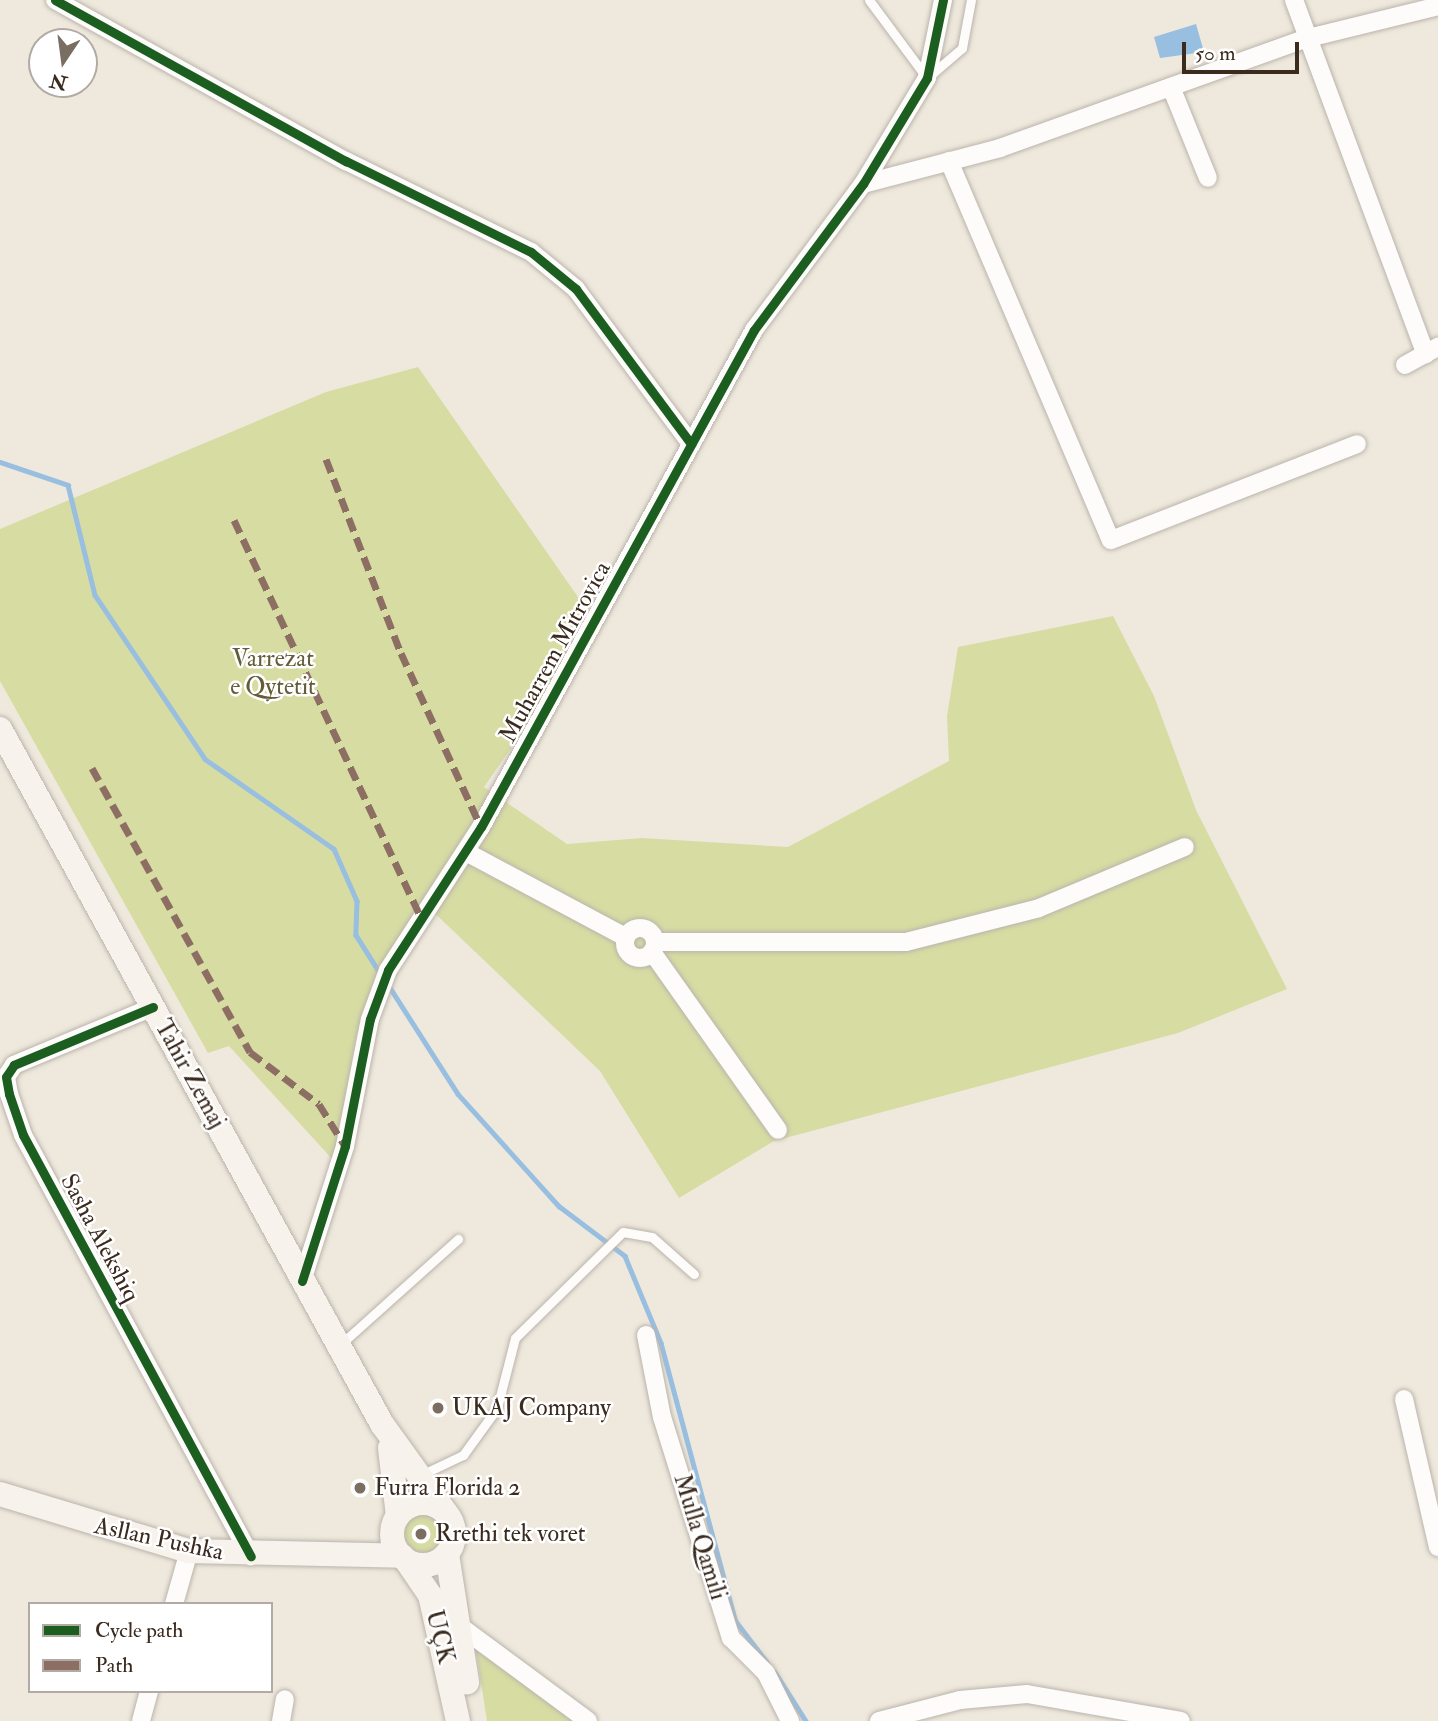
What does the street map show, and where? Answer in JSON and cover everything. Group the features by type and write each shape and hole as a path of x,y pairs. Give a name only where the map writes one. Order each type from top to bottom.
{"main road":[{"name":"Tahir Zemaj","path":"0,729 382,1424 417,1477 446,1513"},
{"name":"Tahir Zemaj","path":"382,1424 398,1479 396,1520"},
{"name":"Asllan Pushka","path":"0,1494 189,1551 251,1556 323,1552 404,1558"},
{"path":"422,1503 446,1513 454,1538 447,1554 423,1565 404,1558 396,1520 422,1503"},
{"name":"Asllan Pushka","path":"323,1552 396,1520"},
{"name":"UÇK","path":"447,1554 473,1721"},
{"name":"UÇK","path":"404,1558 430,1595 458,1721"}],"street":[{"path":"55,0 346,161 531,252 576,289 691,444"},
{"name":"Muharrem Mitrovica","path":"302,1281 345,1146 380,990 388,970 466,852 754,330 863,184 927,78 943,0"},
{"path":"1294,0 1432,351 1405,365"},
{"path":"863,184 949,161 1308,38 1438,6"},
{"path":"1171,87 1208,178"},
{"path":"949,161 1111,540 1357,444"},
{"path":"654,947 906,942 1039,908 1185,847"},
{"path":"466,852 625,937 642,928 778,1130"},
{"name":"Sasha Alekshiq","path":"153,1007 14,1065 3,1074 23,1135 251,1556"},
{"name":"Mulla Qamili","path":"646,1335 662,1417 731,1638 766,1673 790,1721"},
{"path":"1404,1399 1438,1547"},
{"path":"175,1602 189,1551"},
{"path":"457,1624 588,1721"},
{"path":"141,1721 148,1693"},
{"path":"878,1721 960,1700 1027,1694 1181,1721"},
{"path":"281,1721 285,1699"}],"lane":[{"path":"869,0 927,78 962,48 971,0"},
{"path":"417,1477 463,1455 497,1408 514,1338 623,1232 652,1237 694,1274"},
{"path":"338,1346 458,1239"}],"green space":[{"name":"Varrezat e Qytetit","path":"418,367 587,610 539,708 484,787 567,844 642,838 788,847 949,761 947,716 958,647 1113,616 1154,696 1196,810 1287,989 1178,1033 774,1141 679,1198 600,1071 424,903 357,1034 334,1161 229,1046 208,1053 0,681 0,529 326,392"},
{"path":"422,1510 431,1511 438,1516 443,1523 443,1541 438,1548 431,1553 422,1554 413,1553 406,1548 401,1541 400,1532 401,1523 406,1516 413,1511"},
{"path":"476,1650 576,1721 487,1721"}],"water":[{"path":"1196,24 1204,52 1160,58 1154,37"}],"waterway":[{"path":"0,462 68,485 95,595 205,759 334,849 357,901 356,935 380,973"},
{"path":"389,986 458,1094 559,1206 625,1256 661,1343 735,1620 767,1662"},
{"path":"775,1672 806,1721"}],"marked path":[{"path":"326,459 401,653 481,827"},
{"path":"234,520 422,920"},
{"path":"92,768 250,1052 319,1104 345,1146"}],"cycle path":[{"path":"55,0 346,161 531,252 576,289 691,444"},
{"path":"302,1281 345,1146 370,1019 388,970 481,827 754,330 863,184 927,78 943,0"},
{"path":"153,1007 14,1065 6,1077 9,1094 23,1135 251,1556"}],"place":[{"name":"UKAJ Company","path":"438,1408"},
{"name":"Furra Florida 2","path":"360,1488"},
{"name":"Rrethi tek voret","path":"421,1534"}]}
